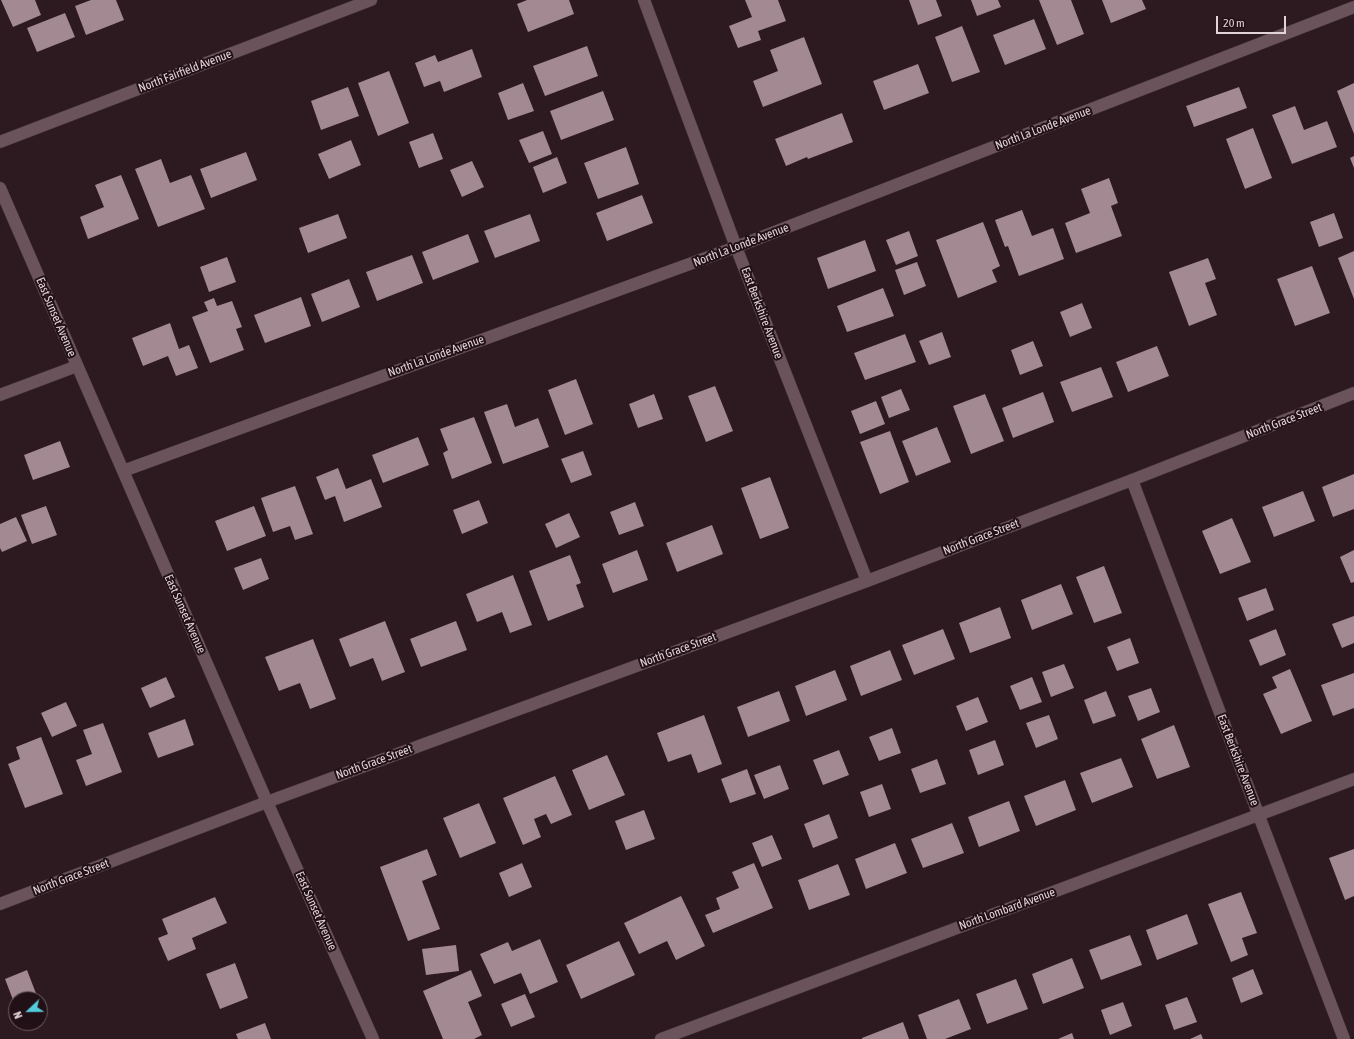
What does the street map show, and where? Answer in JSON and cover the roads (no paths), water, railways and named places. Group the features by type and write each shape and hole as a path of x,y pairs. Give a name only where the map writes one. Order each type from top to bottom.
{"street":[{"name":"North Fairfield Avenue","path":"0,142 371,0"},
{"name":"East Berkshire Avenue","path":"644,0 736,247 867,581"},
{"name":"North La Londe Avenue","path":"123,471 736,247 1354,7"},
{"name":"East Sunset Avenue","path":"0,188 267,802 373,1039"},
{"path":"0,395 77,366"},
{"name":"North Grace Street","path":"0,904 267,802 867,581 1132,480 1354,393"},
{"name":"East Berkshire Avenue","path":"1132,480 1258,816 1344,1039"},
{"name":"North Lombard Avenue","path":"661,1039 1354,779"}]}
